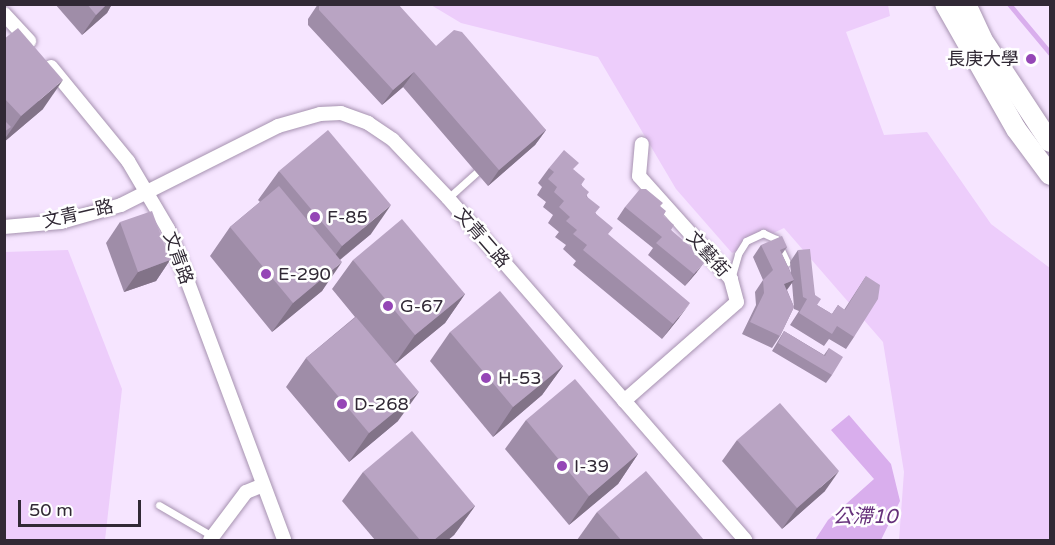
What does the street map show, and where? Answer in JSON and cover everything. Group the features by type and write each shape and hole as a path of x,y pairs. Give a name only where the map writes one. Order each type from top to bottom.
{"street":[{"path":"945,4 1016,129 1050,175"},
{"path":"966,4 982,39 1050,142"},
{"name":"文青路","path":"4,14 79,99 150,193 168,229 284,540"},
{"name":"文青二路","path":"150,193 278,126 341,112 368,123 393,140 448,198 745,540"},
{"name":"文藝街","path":"624,401 737,302 731,279 639,176 642,144"},
{"name":"文青一路","path":"4,227 61,222 150,193"},
{"path":"211,538 246,492 263,485"}],"lane":[{"path":"448,198 477,172"},
{"path":"731,279 746,241 763,233 776,239 787,263"},
{"path":"159,505 211,538"}],"shaded area":[{"path":"431,5 888,5 890,16 846,32 884,135 927,132 991,224 1050,268 1050,540 899,540 904,472 883,342 784,228 732,253 676,189 598,57 461,23"},
{"path":"68,250 122,389 105,540 5,540 5,252"}],"water":[{"name":"公滯10","path":"849,415 891,464 900,501 881,540 815,540 828,520 874,479 831,430"}],"building":[{"path":"87,4 107,4 96,15"},
{"path":"319,4 398,4 436,46 454,30 462,32 546,130 499,170 414,72 393,90 319,10"},
{"path":"18,28 63,80 21,116 4,98 4,39"},
{"path":"4,120 11,127 4,132"},
{"path":"328,130 391,205 342,246 279,171"},
{"path":"564,150 579,163 573,169 585,179 581,185 589,192 586,196 600,207 595,213 613,228 608,234 690,303 673,324 583,250 587,245 573,234 577,230 566,221 570,217 559,207 564,201 554,192 557,187 548,179 554,172 549,168"},
{"path":"279,186 342,262 293,303 230,227"},
{"path":"640,189 646,189 663,203 660,206 666,211 663,216 674,225 671,230 706,260 694,274 656,243 662,237 625,207"},
{"path":"152,211 170,260 138,272 120,222"},
{"path":"402,219 465,294 415,335 353,260"},
{"path":"782,236 787,247 780,250 794,280 784,284 794,307 780,336 750,322 764,293 763,280 773,270 761,245"},
{"path":"810,249 815,295 821,299 817,305 832,314 838,305 845,310 866,276 880,285 878,299 854,337 837,326 832,334 799,313 807,299 803,297 798,250"},
{"path":"500,291 563,366 513,407 450,332"},
{"path":"356,317 419,392 369,433 306,358"},
{"path":"784,331 825,356 829,348 843,357 832,375 778,343"},
{"path":"575,379 638,454 589,496 526,420"},
{"path":"780,403 839,471 797,508 737,440"},
{"path":"412,431 475,506 434,540 420,540 363,472"},
{"path":"646,471 704,540 621,540 597,512"}],"waterway":[{"path":"1009,4 1050,53"}],"place":[{"name":"長庚大學","path":"1031,59"},
{"name":"F-85","path":"315,217"},
{"name":"E-290","path":"266,274"},
{"name":"G-67","path":"388,306"},
{"name":"H-53","path":"486,378"},
{"name":"D-268","path":"342,404"},
{"name":"I-39","path":"562,466"}]}
